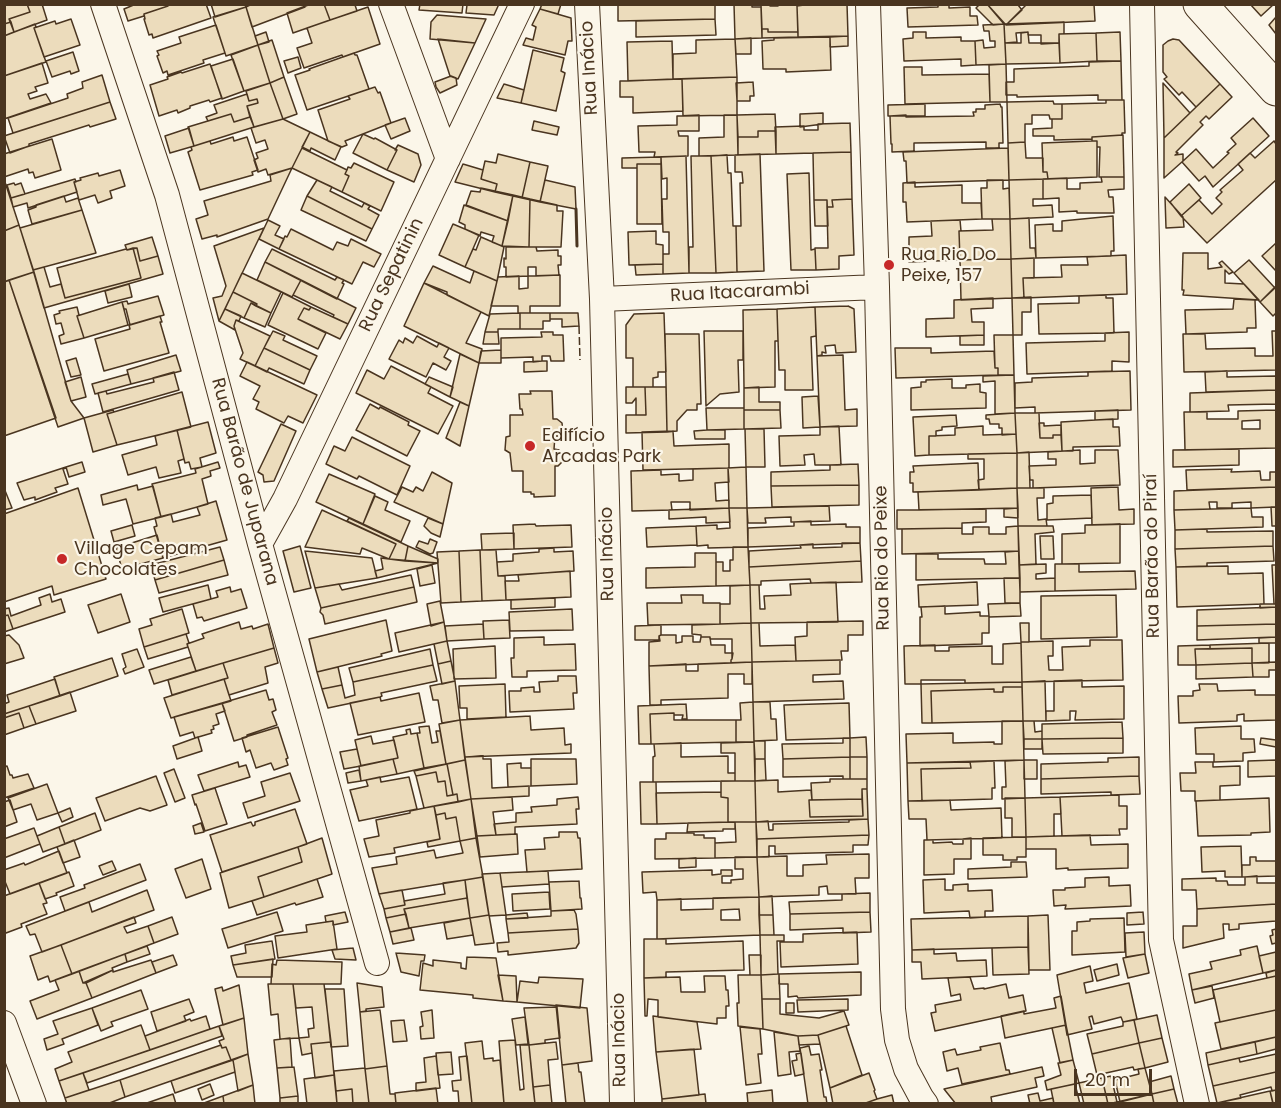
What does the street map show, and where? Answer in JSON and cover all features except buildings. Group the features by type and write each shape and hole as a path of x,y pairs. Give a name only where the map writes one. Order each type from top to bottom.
{"main road":[{"path":"1200,4 1276,89"}],"street":[{"name":"Rua Barão de Juparana","path":"103,4 167,195 260,544 377,963"},
{"path":"391,4 448,159"},
{"name":"Rua Sepatinin","path":"260,544 285,499 522,4"},
{"name":"Rua Inácio","path":"587,4 602,299 622,1104"},
{"name":"Rua Rio do Peixe","path":"868,4 877,287 893,1010 897,1040 906,1069 926,1104"},
{"name":"Rua Barão do Piraí","path":"1142,4 1161,940 1197,1104"},
{"name":"Rua Itacarambi","path":"602,299 877,287"},
{"path":"4,1023 34,1104"}],"fence":[{"path":"579,326 580,360"}],"wall":[{"path":"576,209 577,246"}],"place":[{"name":"Rua Rio Do Peixe, 157","path":"889,265"},
{"name":"Edifício Arcadas Park","path":"530,446"},
{"name":"Village Cepam Chocolates","path":"62,559"}]}
